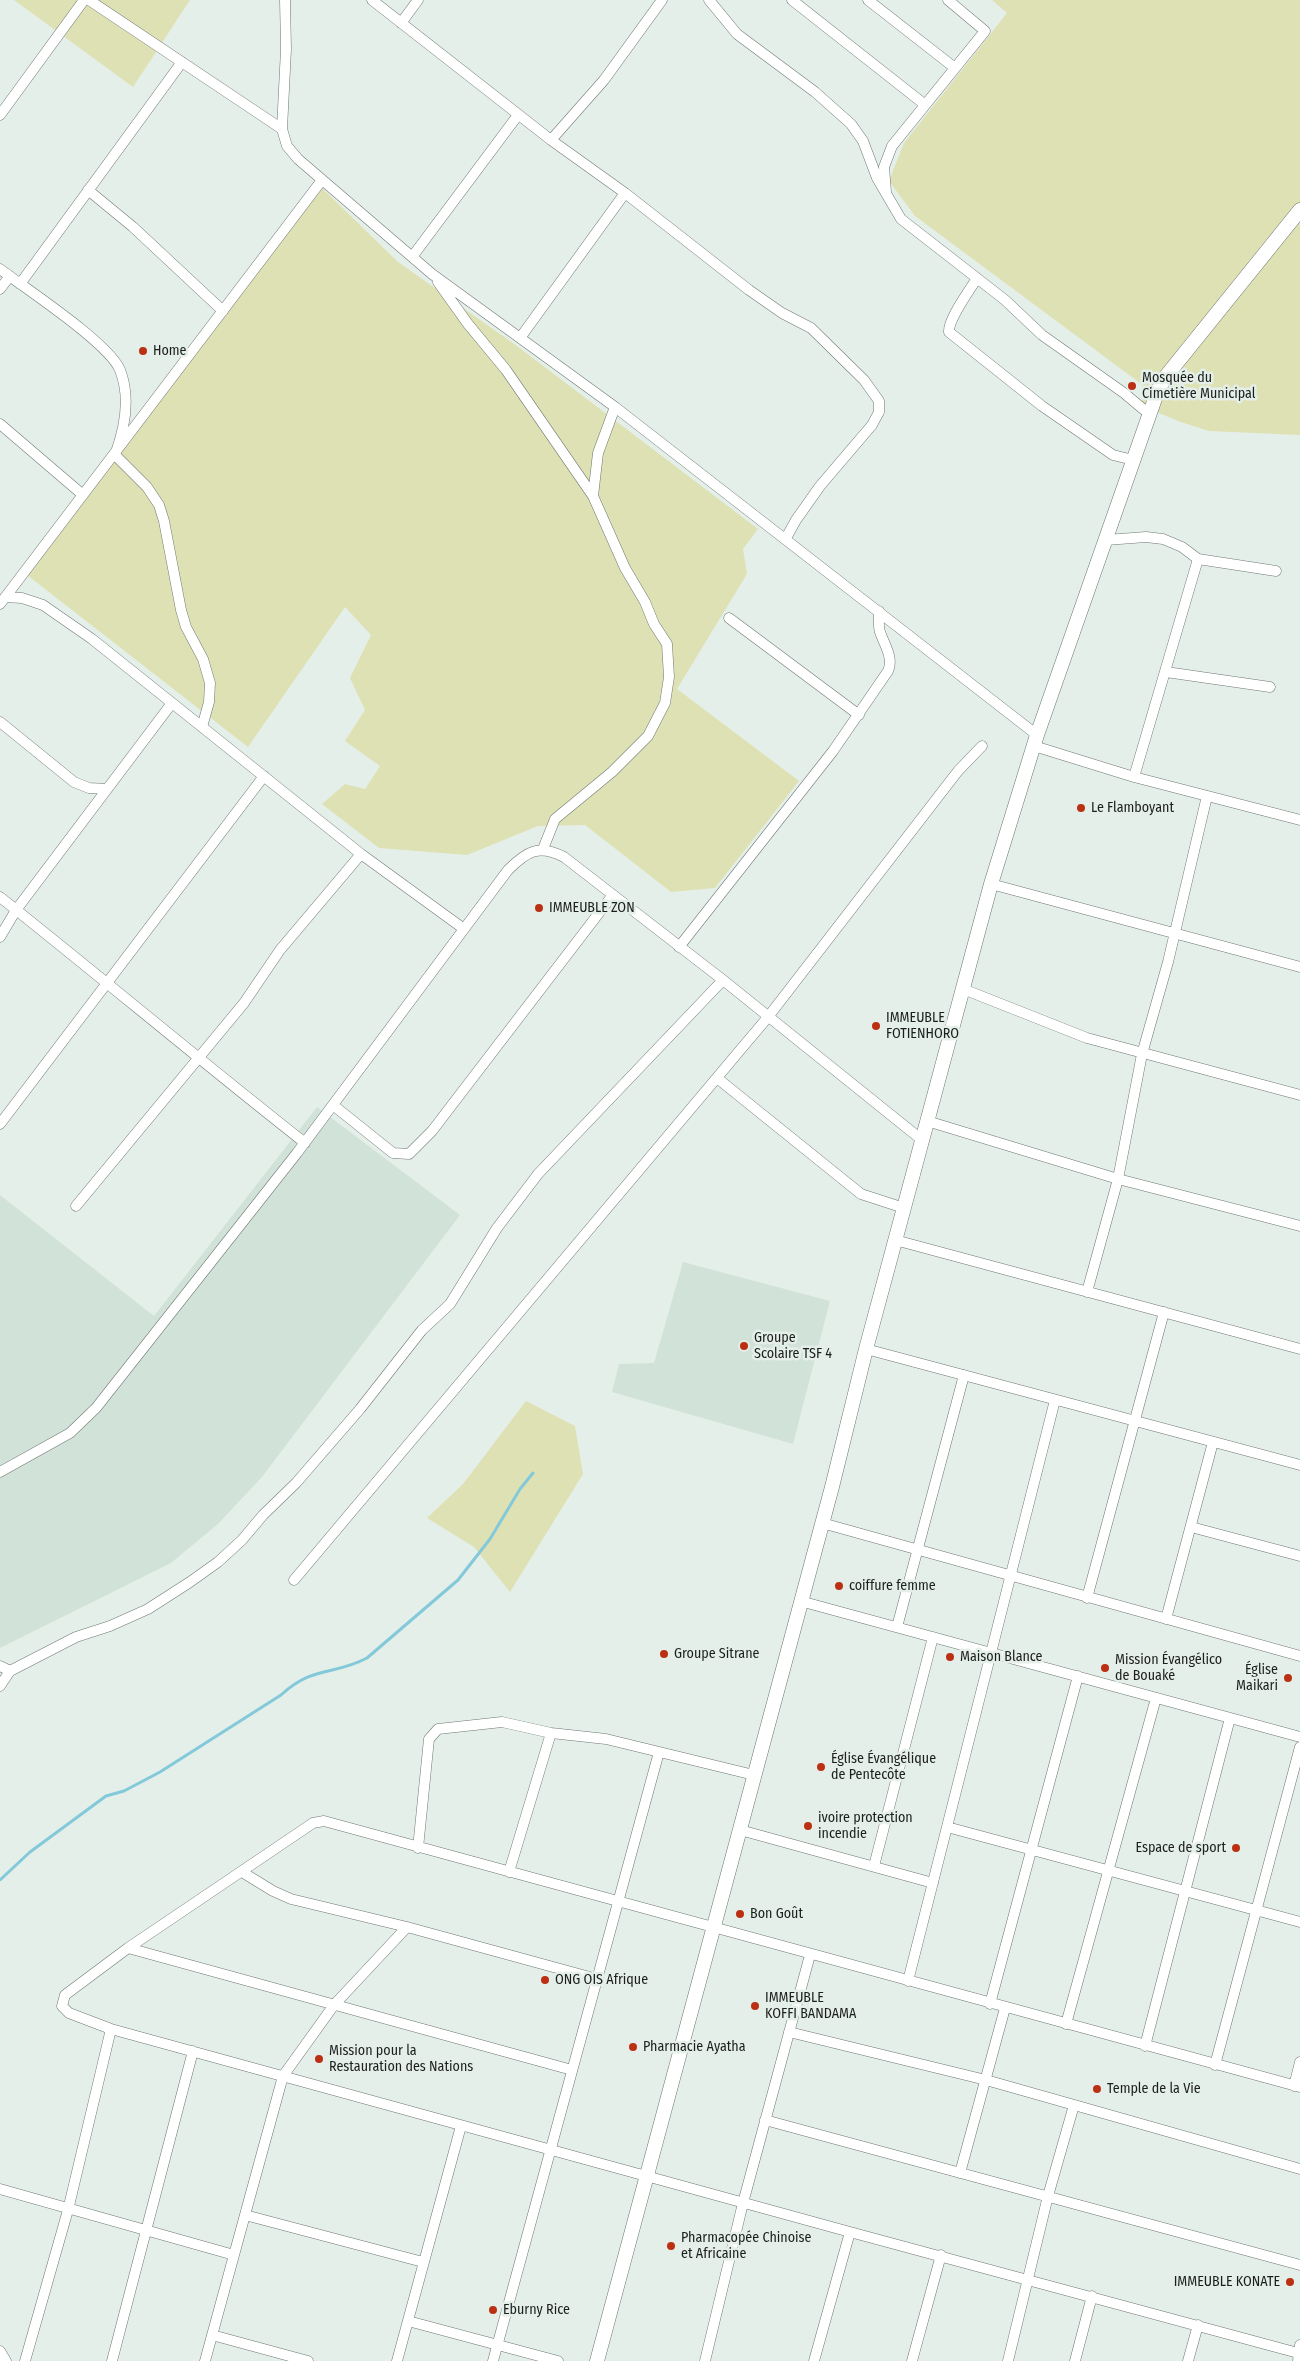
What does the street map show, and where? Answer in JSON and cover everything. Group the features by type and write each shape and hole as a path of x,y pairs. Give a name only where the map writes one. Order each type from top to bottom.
{"street":[{"path":"0,115 84,0"},
{"path":"90,0 282,129"},
{"path":"285,0 286,49 282,129 288,146 298,159 432,274 615,407 786,538 879,611 1036,740 1134,777 1300,820"},
{"path":"372,0 518,115 625,193 749,290 782,313 811,328 864,380 879,401 879,412 872,426 820,486 786,538"},
{"path":"401,23 418,0"},
{"path":"551,140 604,80 662,0"},
{"path":"709,0 737,34 815,92 851,124 863,141 877,178 901,219 1005,300 1042,335 1124,393 1149,414"},
{"path":"792,0 924,104"},
{"path":"868,0 955,68"},
{"path":"887,196 884,167 892,146 924,104 985,31 948,0"},
{"path":"20,284 182,62"},
{"path":"412,257 518,115"},
{"path":"2,600 114,456 322,180"},
{"path":"88,190 133,227 223,311"},
{"path":"520,338 625,193"},
{"path":"598,2361 712,1928 822,1523 927,1120 991,884 1036,740 1149,414 1167,375 1300,210"},
{"path":"0,269 80,328 110,355 119,368 127,405 123,434 114,456"},
{"path":"432,274 468,324 506,370 593,496 625,568 645,602 654,624 667,644 669,678 665,703 648,736 612,772 555,819 543,849"},
{"path":"0,289 10,276"},
{"path":"977,278 953,318 949,332 1042,406 1113,454 1133,460"},
{"path":"593,496 598,453 615,407"},
{"path":"0,424 83,495"},
{"path":"114,456 147,487 159,504 166,530 180,610 186,627 203,659 210,683 209,702 202,727"},
{"path":"1106,540 1146,537 1163,539 1182,547 1198,559 1276,571"},
{"path":"1134,777 1198,559"},
{"path":"2,600 22,598 43,604 92,639 361,854 464,929"},
{"path":"679,947 833,751 891,666 890,656 879,630 879,611"},
{"path":"729,618 859,715"},
{"path":"1166,672 1270,687"},
{"path":"0,937 16,910 172,703"},
{"path":"0,722 74,782 89,788 108,789"},
{"path":"294,1580 768,1017 958,771 982,746"},
{"path":"0,1124 264,776"},
{"path":"1087,1292 1118,1178 1142,1054 1207,796"},
{"path":"0,1472 70,1433 96,1408 305,1143 464,929 514,865 529,852 543,849 564,858 722,980 922,1140"},
{"path":"76,1206 244,1003 280,950 361,854"},
{"path":"991,884 1300,967"},
{"path":"333,1105 393,1153 409,1154 432,1131 612,896"},
{"path":"0,897 108,983 197,1058 305,1143"},
{"path":"0,1686 5,1669 76,1637 110,1626 148,1609 218,1562 242,1540 348,1424 422,1330 450,1304 497,1228 538,1174 722,980"},
{"path":"963,989 1087,1038 1300,1095"},
{"path":"717,1078 862,1194 904,1208"},
{"path":"927,1120 1118,1178 1300,1226"},
{"path":"895,1240 1300,1349"},
{"path":"1087,1598 1164,1312"},
{"path":"866,1349 1300,1465"},
{"path":"898,1627 964,1375"},
{"path":"908,1982 1055,1400"},
{"path":"1166,1619 1213,1442"},
{"path":"822,1523 1300,1656"},
{"path":"1191,1527 1300,1556"},
{"path":"800,1601 1300,1737"},
{"path":"874,1866 933,1637"},
{"path":"990,2004 1078,1676"},
{"path":"1066,2024 1156,1698"},
{"path":"1146,2046 1230,1718"},
{"path":"418,1848 429,1739 432,1733 438,1729 488,1722 516,1724 551,1733 606,1739 754,1775"},
{"path":"508,1872 551,1733"},
{"path":"1215,2065 1300,1748"},
{"path":"493,2361 659,1752"},
{"path":"1298,2353 111,2029 69,2013 62,2006 65,1995 128,1948 318,1821 324,1821 908,1982 1297,2086 1300,2062"},
{"path":"947,1827 1300,1922"},
{"path":"740,1830 933,1883"},
{"path":"242,1872 273,1891 291,1898 407,1927 597,1979"},
{"path":"205,2361 283,2076 334,2004 407,1927"},
{"path":"128,1948 572,2070"},
{"path":"705,2361 743,2203 810,1955"},
{"path":"960,2173 1005,2008"},
{"path":"25,2361 68,2210 111,2029"},
{"path":"789,2032 986,2080 1300,2169"},
{"path":"112,2361 193,2051"},
{"path":"1008,2361 1048,2196 1074,2106"},
{"path":"765,2120 1300,2264"},
{"path":"396,2361 461,2126"},
{"path":"0,2189 68,2210 234,2255"},
{"path":"245,2215 423,2262"},
{"path":"814,2361 850,2232"},
{"path":"912,2361 941,2255"},
{"path":"1075,2361 1092,2296"},
{"path":"408,2321 558,2361"},
{"path":"1188,2361 1198,2325"},
{"path":"212,2335 308,2361"},
{"path":"0,2351 6,2361"}],"shaded area":[{"path":"317,1107 460,1215 262,1477 218,1524 171,1563 0,1648 0,1195 154,1316"},
{"path":"683,1262 830,1301 793,1444 612,1392 619,1364 654,1363"}],"green space":[{"path":"14,0 190,0 133,87"},
{"path":"992,0 1300,0 1300,435 1209,431 1178,421 1140,405 1148,389 915,216 889,181 904,143 1007,13"},
{"path":"321,187 398,262 517,346 758,529 743,549 747,574 677,689 799,781 715,888 671,892 585,825 538,826 467,855 379,848 322,804 345,784 365,789 380,766 345,741 365,710 350,678 371,635 345,607 248,747 27,575"},
{"path":"526,1401 575,1426 583,1474 510,1592 474,1547 427,1518 463,1484"}],"waterway":[{"path":"0,1880 30,1852 106,1796 124,1791 160,1772 304,1679 355,1664 367,1658 458,1580 490,1539 520,1489 533,1473"}],"place":[{"name":"Home","path":"143,351"},
{"name":"Mosquée du Cimetière Municipal","path":"1132,386"},
{"name":"Le Flamboyant","path":"1081,808"},
{"name":"IMMEUBLE ZON","path":"539,908"},
{"name":"IMMEUBLE FOTIENHORO","path":"876,1026"},
{"name":"Groupe Scolaire TSF 4","path":"744,1346"},
{"name":"coiffure femme","path":"839,1586"},
{"name":"Groupe Sitrane","path":"664,1654"},
{"name":"Maison Blance","path":"950,1657"},
{"name":"Mission Évangélico de Bouaké","path":"1105,1668"},
{"name":"Église Maikari","path":"1288,1678"},
{"name":"Église Évangélique de Pentecôte","path":"821,1767"},
{"name":"ivoire protection incendie","path":"808,1826"},
{"name":"Espace de sport","path":"1236,1848"},
{"name":"Bon Goût","path":"740,1914"},
{"name":"ONG OIS Afrique","path":"545,1980"},
{"name":"IMMEUBLE KOFFI BANDAMA","path":"755,2006"},
{"name":"Pharmacie Ayatha","path":"633,2047"},
{"name":"Mission pour la Restauration des Nations","path":"319,2059"},
{"name":"Temple de la Vie","path":"1097,2089"},
{"name":"Pharmacopée Chinoise et Africaine","path":"671,2246"},
{"name":"IMMEUBLE KONATE","path":"1290,2282"},
{"name":"Eburny Rice","path":"493,2310"}]}
